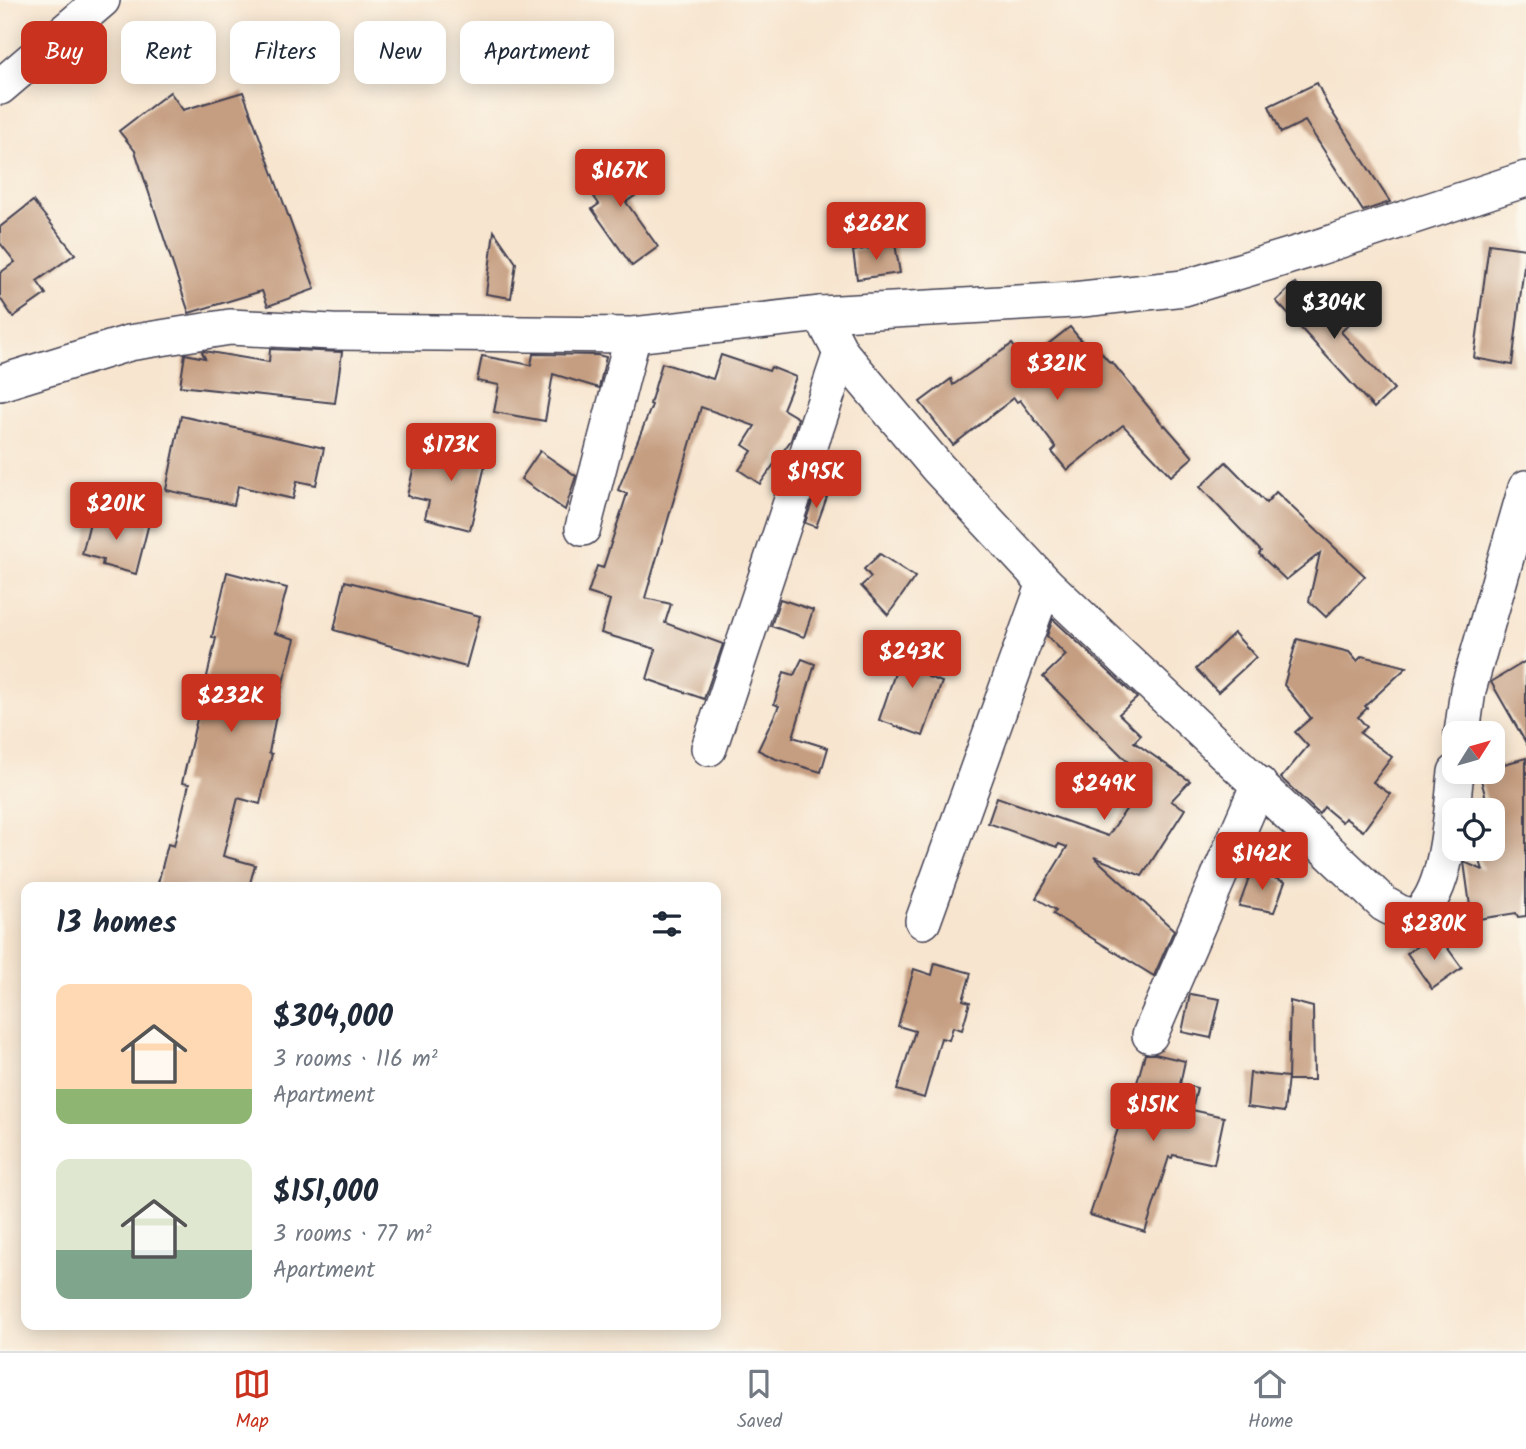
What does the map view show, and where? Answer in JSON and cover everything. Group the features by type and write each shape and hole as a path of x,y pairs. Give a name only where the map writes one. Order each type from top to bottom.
{"street":[{"path":"0,87 102,0"},
{"path":"0,383 129,343 230,327 332,332 633,335 821,314 1073,300 1184,288 1526,179"},
{"path":"821,314 841,353 937,467 1045,583 1384,904 1400,913 1414,917 1424,911 1434,896 1442,871 1455,784"},
{"path":"583,528 633,335"},
{"path":"709,748 841,353"},
{"path":"1464,721 1468,690 1526,488"},
{"path":"923,921 1045,583"},
{"path":"1150,1035 1259,784"}],"building":[{"path":"1317,83 1327,104 1390,202 1363,211 1305,121 1281,133 1269,106"},
{"path":"170,92 183,110 243,92 315,289 268,306 262,291 189,313 135,151 119,131"},
{"path":"617,156 642,191 626,202 658,247 632,266 592,209 599,204 582,180"},
{"path":"33,201 75,254 37,281 46,294 13,317 0,298 0,273 15,262 0,243 0,227"},
{"path":"494,231 516,263 511,298 486,294"},
{"path":"895,244 900,273 857,279 853,251"},
{"path":"1489,244 1526,249 1512,365 1474,358"},
{"path":"1295,283 1307,297 1318,287 1350,323 1341,332 1394,389 1374,408 1276,301"},
{"path":"1070,327 1093,355 1099,350 1112,362 1193,457 1171,476 1123,425 1067,470 1052,452 1056,448 1020,400 1017,402 1014,398 953,445 920,402 951,379 953,385 1012,344 1025,362"},
{"path":"270,349 342,352 335,403 180,386 185,354 205,358 202,352 204,351 269,362"},
{"path":"533,354 606,357 599,388 553,374 545,421 494,412 499,385 477,381 482,356 531,365"},
{"path":"721,355 769,371 771,367 796,377 783,409 798,418 791,440 760,484 739,470 752,451 743,445 755,426 701,407 645,598 671,604 665,623 723,644 704,699 647,679 656,649 601,633 610,600 588,593 597,566 603,568 627,494 618,490 652,405 650,404 662,363 713,379"},
{"path":"181,416 324,448 316,485 297,481 293,499 238,486 234,505 166,490"},
{"path":"447,437 489,448 470,530 425,518 429,501 407,496 415,462 434,467 439,447 445,448"},
{"path":"540,451 576,476 565,510 521,479"},
{"path":"1226,462 1266,503 1276,492 1365,576 1326,617 1309,601 1320,553 1286,580 1259,554 1261,551 1200,487"},
{"path":"815,493 827,497 816,527 805,523"},
{"path":"92,514 121,522 123,516 149,523 136,574 102,565 103,560 82,554"},
{"path":"880,554 915,577 888,615 861,586 871,577 864,569"},
{"path":"227,572 287,588 275,633 295,639 280,693 269,753 272,754 260,804 238,798 223,856 255,865 250,882 158,882 168,844 174,846 189,784 182,783 216,638 212,637"},
{"path":"345,581 480,616 466,667 334,630"},
{"path":"780,599 813,610 804,637 771,626"},
{"path":"1053,619 1137,698 1119,714 1141,735 1134,742 1190,781 1171,801 1185,809 1142,876 1094,857 1174,930 1154,976 1053,914 1056,910 1036,898 1067,847 1059,844 1057,847 988,823 997,797 1108,836 1146,780 1043,677 1066,655 1047,636"},
{"path":"1234,633 1256,657 1218,692 1196,669"},
{"path":"1297,639 1349,652 1357,661 1362,656 1407,667 1365,706 1367,708 1358,717 1367,727 1360,733 1392,757 1373,782 1390,794 1363,831 1345,818 1342,822 1324,807 1319,814 1281,778 1308,746 1295,732 1311,718 1284,685"},
{"path":"906,641 939,652 928,677 942,682 923,736 879,720"},
{"path":"802,659 815,664 793,737 828,748 821,772 776,759 758,750 779,706 774,704 784,672 794,675"},
{"path":"1526,661 1526,743 1491,682"},
{"path":"1526,758 1526,916 1518,917 1516,913 1472,920 1464,862 1483,870 1480,861 1505,861 1505,798 1486,798 1482,784 1505,784 1505,764"},
{"path":"1252,870 1285,882 1274,912 1239,906"},
{"path":"1431,937 1435,943 1441,939 1462,968 1432,989 1407,953"},
{"path":"935,963 971,973 963,1000 970,1002 962,1030 953,1027 949,1040 941,1038 924,1098 897,1090 915,1031 898,1026 914,969 932,975"},
{"path":"1190,994 1220,999 1211,1038 1182,1032"},
{"path":"1290,1001 1313,1007 1314,1080 1288,1080"},
{"path":"1145,1054 1185,1061 1180,1084 1197,1088 1192,1110 1224,1117 1214,1164 1173,1155 1172,1158 1169,1157 1145,1232 1090,1215 1123,1113 1128,1115"},
{"path":"1250,1073 1288,1077 1284,1112 1247,1107"}]}
